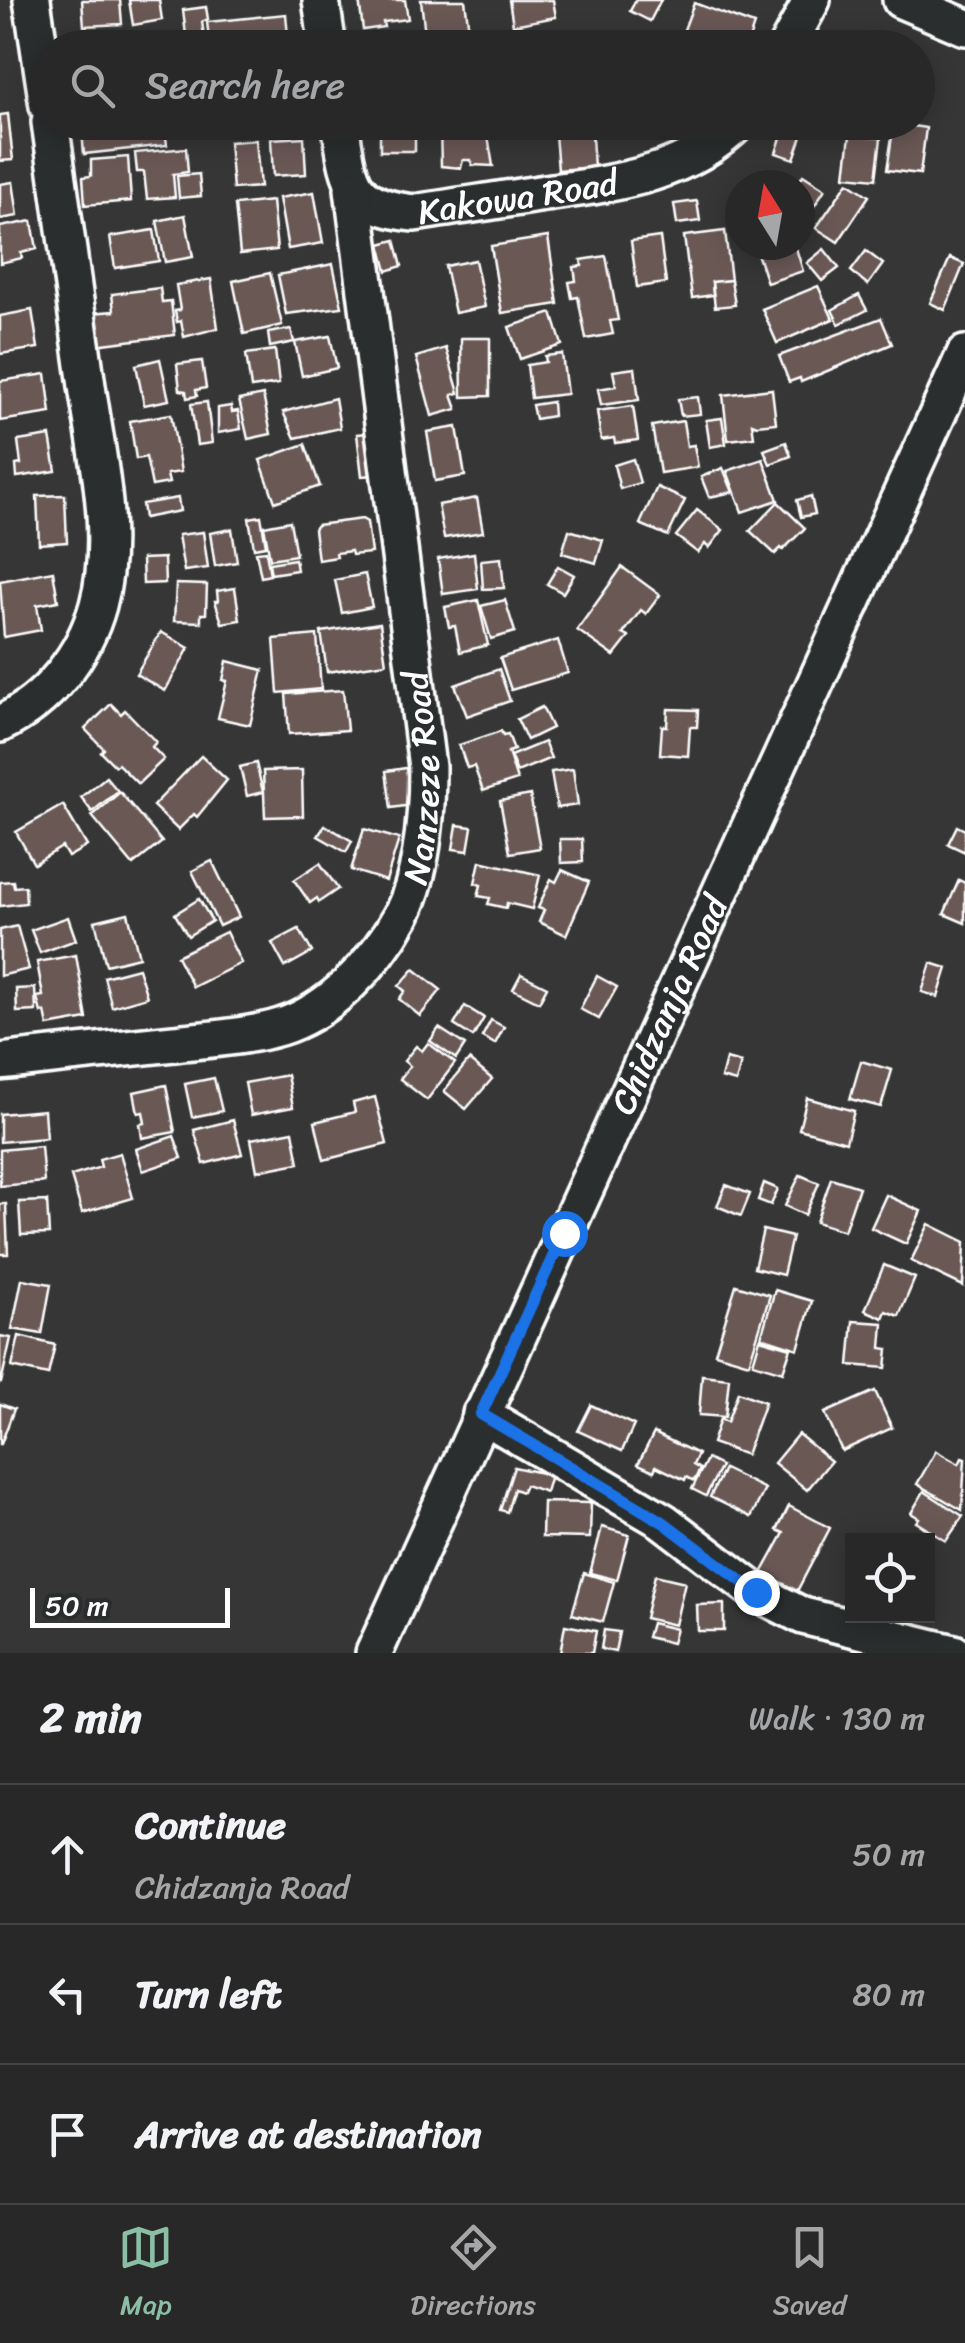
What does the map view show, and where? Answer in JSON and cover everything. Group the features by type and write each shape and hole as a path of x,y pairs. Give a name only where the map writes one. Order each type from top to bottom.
{"street":[{"path":"32,0 37,30"},
{"path":"321,0 325,30"},
{"path":"901,0 965,27"},
{"path":"797,30 813,2"},
{"path":"0,724 41,698 78,652 98,606 105,572 102,487 53,140"},
{"path":"344,140 353,188"},
{"name":"Kakowa Road","path":"353,188 369,202 414,213 611,184 664,171 721,140"},
{"name":"Nanzeze Road","path":"0,1062 226,1037 280,1026 318,1008 343,989 367,964 402,914 427,814 427,767 353,188"},
{"name":"Chidzanja Road","path":"374,1653 965,354"},
{"path":"481,1414 663,1522 756,1592 803,1616 954,1653"}],"building":[{"path":"82,0 120,0 122,24 84,26"},
{"path":"129,0 159,0 162,20 133,25"},
{"path":"359,0 405,0 408,19 383,22 384,27 363,30"},
{"path":"421,0 465,0 469,30 424,30"},
{"path":"509,0 553,0 556,17 513,25"},
{"path":"636,0 661,0 650,21 630,11"},
{"path":"694,3 754,25 752,30 684,30"},
{"path":"206,7 208,19 202,22 203,30 185,30 183,10"},
{"path":"286,14 287,30 208,30 207,22"},
{"path":"8,114 13,160 0,161 0,115"},
{"path":"83,140 166,140 167,145 84,154"},
{"path":"256,140 260,187 233,189 229,142"},
{"path":"271,140 304,140 306,174 273,176"},
{"path":"380,140 415,140 415,151 380,151"},
{"path":"440,140 489,140 493,166 472,165 471,160 463,160 461,168 441,166"},
{"path":"556,140 592,140 594,167 558,170"},
{"path":"780,140 801,140 794,159 776,153"},
{"path":"849,140 881,140 876,179 845,176"},
{"path":"891,140 924,140 920,174 887,170"},
{"path":"186,148 188,172 173,174 175,197 147,199 144,172 137,172 135,153"},
{"path":"128,157 131,201 85,205 83,177 91,176 91,160"},
{"path":"199,174 201,196 179,198 177,176"},
{"path":"13,182 18,216 0,219 0,184"},
{"path":"848,182 869,196 838,242 816,228"},
{"path":"815,183 825,189 815,205"},
{"path":"314,192 323,243 288,249 279,198"},
{"path":"272,201 277,250 240,254 235,205"},
{"path":"697,201 700,221 677,224 674,204"},
{"path":"185,215 193,257 165,262 157,221"},
{"path":"32,221 37,249 21,253 22,258 0,263 0,227"},
{"path":"154,230 159,261 115,268 110,237"},
{"path":"725,231 725,260 729,260 731,280 712,282 713,295 692,298 684,236"},
{"path":"548,237 558,304 502,313 491,246"},
{"path":"660,237 666,283 637,287 631,241"},
{"path":"395,240 402,266 387,271 380,244"},
{"path":"824,249 839,268 822,281 807,263"},
{"path":"866,251 883,264 868,285 851,271"},
{"path":"606,256 618,320 610,321 613,334 586,339 578,297 572,298 569,282 576,281 574,267 582,266 581,260"},
{"path":"950,258 964,264 945,310 930,303"},
{"path":"475,260 485,307 455,313 445,266"},
{"path":"759,260 800,260 803,271 767,283"},
{"path":"333,264 342,307 286,314 278,275"},
{"path":"270,273 282,325 244,334 233,281"},
{"path":"211,279 218,328 184,337 175,311 180,310 176,285"},
{"path":"731,280 735,305 715,307 712,282"},
{"path":"818,286 833,319 777,343 762,309"},
{"path":"160,288 162,302 171,301 175,335 95,345 91,313 114,311 112,294"},
{"path":"859,295 867,310 839,324 832,310"},
{"path":"32,310 38,348 0,354 0,316"},
{"path":"552,313 562,345 520,359 509,327"},
{"path":"881,318 892,344 801,382 800,378 789,382 779,356"},
{"path":"291,329 294,342 270,347 268,333"},
{"path":"330,336 337,368 302,376 295,342"},
{"path":"461,338 490,338 490,396 462,397"},
{"path":"446,348 459,393 452,395 457,409 432,416 416,357"},
{"path":"275,350 279,384 251,388 246,354"},
{"path":"562,354 567,394 531,398 527,365 546,362 545,356"},
{"path":"160,359 169,400 144,405 136,365"},
{"path":"202,361 206,388 187,398 186,391 180,390 177,364"},
{"path":"635,368 639,400 601,405 598,389 616,386 613,371"},
{"path":"46,374 51,413 0,421 0,381"},
{"path":"772,389 776,423 752,423 754,437 728,440 723,395"},
{"path":"263,395 271,434 248,439 239,400"},
{"path":"698,397 700,414 681,416 678,399"},
{"path":"335,398 340,428 295,438 283,412"},
{"path":"207,402 212,443 197,445 191,404"},
{"path":"552,402 553,416 535,419 532,405"},
{"path":"231,406 232,412 238,411 241,429 218,433 218,408"},
{"path":"633,406 638,440 601,440 597,411"},
{"path":"171,414 181,472 167,474 169,483 152,486 146,457 136,459 130,421"},
{"path":"722,418 726,444 710,447 706,420"},
{"path":"683,421 687,446 694,445 698,467 660,473 652,426"},
{"path":"457,427 465,476 435,481 427,432"},
{"path":"368,433 374,475 362,476 357,434"},
{"path":"50,436 56,471 17,477 16,465 21,464 18,441"},
{"path":"786,442 791,456 770,464 764,450"},
{"path":"305,444 320,486 275,502 260,460"},
{"path":"633,459 640,483 620,489 614,465"},
{"path":"763,459 778,500 742,512 727,471"},
{"path":"723,468 733,492 709,497 701,477"},
{"path":"657,487 685,500 668,536 640,524"},
{"path":"65,495 67,542 39,544 37,496"},
{"path":"811,496 815,514 801,517 797,500"},
{"path":"178,498 180,511 144,518 142,504"},
{"path":"477,498 483,532 444,538 438,505"},
{"path":"778,502 805,528 775,554 750,531"},
{"path":"697,510 723,530 709,548 705,544 698,553 676,536"},
{"path":"261,516 266,546 254,548 249,518"},
{"path":"362,519 367,522 371,553 352,555 351,551 318,560 314,529 317,525"},
{"path":"290,521 296,555 270,559 264,526"},
{"path":"232,529 237,562 215,566 210,533"},
{"path":"569,530 603,540 596,563 562,553"},
{"path":"203,532 208,568 184,571 178,535"},
{"path":"266,551 270,575 261,577 256,552"},
{"path":"474,553 478,589 443,594 438,559"},
{"path":"164,558 165,583 143,584 142,559"},
{"path":"501,558 504,588 483,589 481,560"},
{"path":"295,559 297,570 271,574 269,563"},
{"path":"558,566 574,575 563,593 547,584"},
{"path":"622,567 660,595 646,614 641,610 623,634 629,637 614,656 577,630"},
{"path":"53,571 58,601 37,605 41,630 4,637 0,581"},
{"path":"365,574 372,607 342,613 335,580"},
{"path":"176,584 207,585 206,614 201,614 201,622 174,621"},
{"path":"235,588 240,620 222,623 215,601 217,591"},
{"path":"478,600 488,645 460,652 455,626 449,627 445,607"},
{"path":"505,600 515,632 491,639 481,606"},
{"path":"380,623 386,663 327,672 321,632"},
{"path":"161,632 189,648 165,691 136,674"},
{"path":"317,635 321,689 278,693 274,639"},
{"path":"558,640 568,673 511,690 500,658"},
{"path":"227,661 263,670 250,725 218,718 227,681 223,680"},
{"path":"499,669 510,701 467,716 455,685"},
{"path":"343,690 347,730 289,734 286,694"},
{"path":"111,704 121,714 125,710 156,742 152,747 164,759 138,784 101,752 104,749 85,729"},
{"path":"542,707 552,728 527,740 517,719"},
{"path":"668,709 698,710 697,727 690,727 688,756 660,754"},
{"path":"501,731 508,734 514,750 508,752 517,780 483,791 474,766 467,768 459,745"},
{"path":"544,742 551,758 517,772 510,756"},
{"path":"201,756 227,780 197,817 194,814 178,830 153,806"},
{"path":"256,763 263,792 247,796 240,767"},
{"path":"406,768 412,805 391,808 386,771"},
{"path":"573,769 578,805 557,808 551,772"},
{"path":"302,770 303,816 265,817 263,771"},
{"path":"106,777 118,791 92,812 81,797"},
{"path":"120,792 162,842 133,865 92,816"},
{"path":"530,795 540,848 510,853 500,801"},
{"path":"63,805 87,846 68,857 62,847 34,864 16,832"},
{"path":"325,825 352,841 346,852 318,836"},
{"path":"457,825 472,827 468,851 453,849"},
{"path":"957,826 965,830 965,852 948,844"},
{"path":"364,829 399,839 386,881 351,870"},
{"path":"560,839 582,839 583,862 561,863"},
{"path":"212,861 239,917 219,926 192,871"},
{"path":"480,861 540,875 532,909 507,903 506,908 488,904 490,898 478,896 481,885 475,883"},
{"path":"320,863 338,889 319,902 317,898 310,903 294,880"},
{"path":"562,870 589,882 566,935 539,922 544,910 538,908 551,879 556,882"},
{"path":"959,880 965,883 965,923 944,914"},
{"path":"13,881 14,887 25,886 26,903 0,906 0,882"},
{"path":"199,899 212,921 188,936 175,914"},
{"path":"128,913 139,957 106,965 95,921"},
{"path":"68,917 76,940 40,953 31,930"},
{"path":"17,926 29,969 0,976 0,930"},
{"path":"299,929 312,952 285,967 272,943"},
{"path":"226,932 241,963 193,987 177,956"},
{"path":"76,955 87,1019 48,1026 37,997 43,996 37,962"},
{"path":"931,963 947,968 938,997 922,992"},
{"path":"138,968 147,997 112,1007 104,977"},
{"path":"414,969 441,990 420,1016 399,999 405,991 399,986"},
{"path":"521,974 547,987 539,1002 513,989"},
{"path":"597,976 617,987 599,1019 580,1009"},
{"path":"35,988 36,1011 17,1012 16,989"},
{"path":"465,1006 484,1018 473,1037 454,1025"},
{"path":"491,1020 504,1027 495,1044 482,1037"},
{"path":"439,1028 465,1045 456,1059 430,1041"},
{"path":"428,1043 455,1063 427,1100 400,1079 410,1066 404,1061 416,1046 422,1051"},
{"path":"726,1059 741,1063 736,1082 721,1078"},
{"path":"469,1060 492,1079 466,1109 444,1091"},
{"path":"861,1061 892,1070 881,1107 850,1099"},
{"path":"287,1075 293,1107 251,1115 245,1083"},
{"path":"214,1078 222,1111 192,1117 185,1084"},
{"path":"166,1085 175,1132 142,1138 140,1124 145,1123 143,1112 138,1113 134,1092"},
{"path":"375,1097 387,1144 324,1160 315,1122 355,1112 353,1103"},
{"path":"807,1098 854,1111 846,1142 799,1129"},
{"path":"44,1110 46,1138 0,1142 0,1114"},
{"path":"233,1120 242,1154 204,1164 194,1130"},
{"path":"293,1131 299,1163 257,1171 251,1139"},
{"path":"174,1136 182,1158 143,1171 136,1149"},
{"path":"41,1146 44,1182 0,1186 0,1150"},
{"path":"120,1153 133,1198 82,1213 71,1176 101,1167 99,1159"},
{"path":"800,1175 819,1183 805,1215 785,1206"},
{"path":"831,1178 859,1187 844,1231 816,1222"},
{"path":"764,1183 778,1189 771,1205 758,1200"},
{"path":"726,1185 750,1194 741,1216 717,1206"},
{"path":"886,1195 921,1211 906,1244 871,1228"},
{"path":"47,1201 49,1234 21,1235 19,1202"},
{"path":"0,1204 6,1204 8,1254 0,1254"},
{"path":"929,1224 965,1242 963,1286 911,1261"},
{"path":"763,1230 792,1237 783,1275 754,1268"},
{"path":"884,1265 915,1278 899,1316 886,1311 883,1318 865,1310"},
{"path":"22,1279 51,1284 42,1334 12,1329"},
{"path":"736,1285 770,1295 749,1363 715,1353"},
{"path":"775,1290 812,1301 798,1349 761,1337"},
{"path":"853,1321 883,1323 881,1348 888,1349 886,1368 849,1365"},
{"path":"0,1336 11,1338 1,1383 0,1383"},
{"path":"19,1336 55,1345 48,1375 12,1367"},
{"path":"760,1339 791,1348 783,1372 753,1363"},
{"path":"702,1375 729,1378 725,1417 699,1415"},
{"path":"875,1391 892,1428 842,1451 825,1413"},
{"path":"738,1392 765,1402 746,1455 712,1443 720,1419 727,1422"},
{"path":"0,1404 14,1409 1,1444 0,1444"},
{"path":"591,1405 634,1425 622,1451 578,1431"},
{"path":"654,1433 698,1454 693,1465 700,1469 694,1481 656,1466 654,1471 638,1464"},
{"path":"798,1434 831,1461 807,1490 774,1463"},
{"path":"936,1451 959,1464 965,1459 962,1510 917,1484"},
{"path":"707,1459 721,1466 706,1496 692,1489"},
{"path":"514,1467 551,1475 546,1492 525,1485 522,1492 514,1489 507,1512 500,1510"},
{"path":"724,1469 765,1489 751,1517 710,1497"},
{"path":"924,1491 963,1516 946,1541 916,1522 919,1518 911,1513"},
{"path":"543,1502 591,1503 590,1538 542,1537"},
{"path":"789,1506 830,1528 796,1593 761,1575 784,1533 777,1530"},
{"path":"602,1527 629,1535 617,1580 590,1573"},
{"path":"584,1573 614,1582 603,1622 572,1614"},
{"path":"655,1575 685,1582 675,1625 645,1618"},
{"path":"724,1604 724,1631 698,1631 697,1605"},
{"path":"651,1623 676,1629 672,1643 647,1637"},
{"path":"565,1625 596,1631 592,1653 560,1653"},
{"path":"604,1630 619,1632 615,1652 601,1649"}],"route":[{"path":"564,1233 481,1414 663,1522 756,1592"}]}
